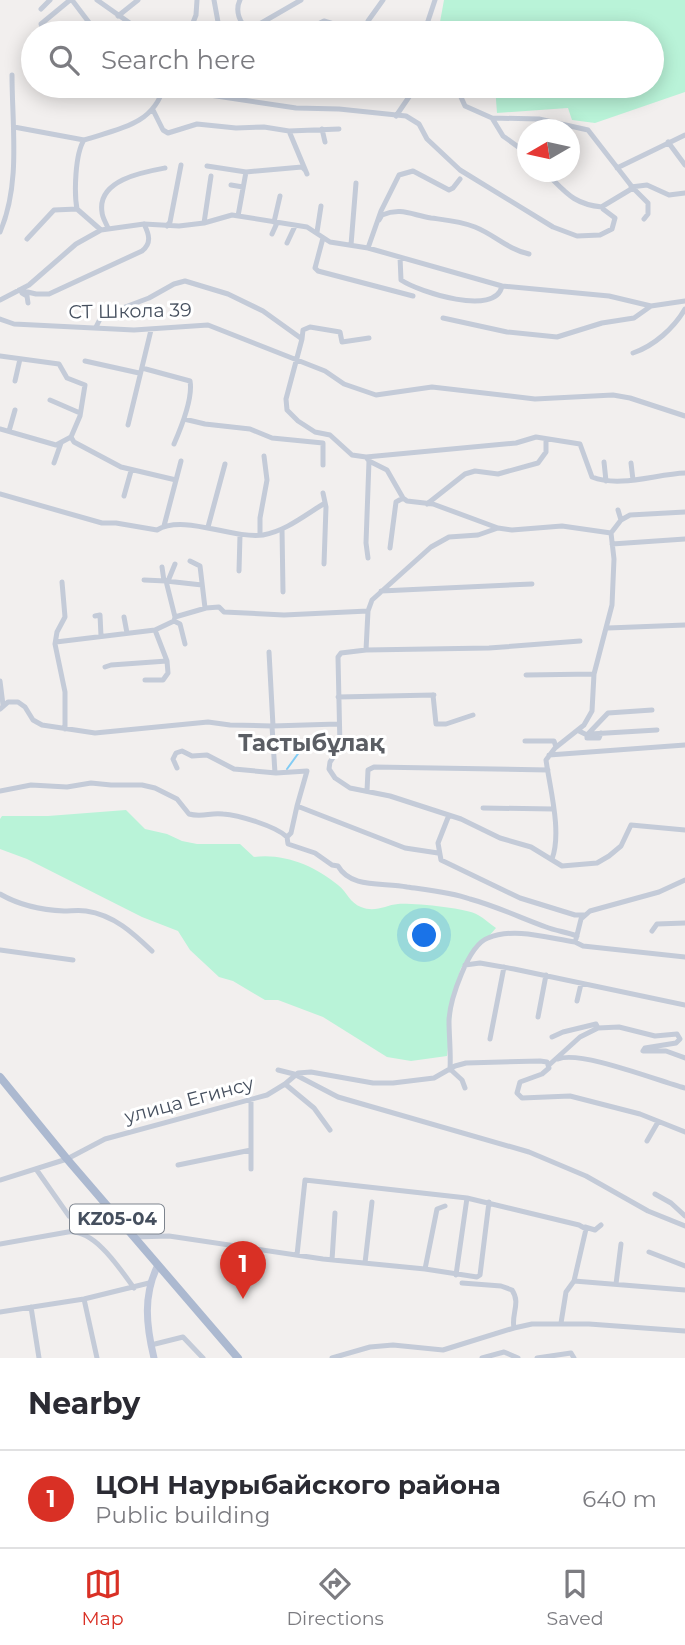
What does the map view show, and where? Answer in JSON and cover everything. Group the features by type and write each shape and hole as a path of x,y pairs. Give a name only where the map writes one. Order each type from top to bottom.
{"main road":[{"name":"KZ05-04","path":"0,1077 66,1159 238,1358"},
{"path":"154,1358 146,1310 149,1283 158,1265"}],"street":[{"path":"41,9 50,0"},
{"path":"45,21 71,0 88,21"},
{"path":"97,0 126,21"},
{"path":"118,16 138,0"},
{"path":"193,21 197,0"},
{"path":"214,0 218,21"},
{"path":"240,0 237,11 242,21"},
{"path":"265,21 300,0"},
{"path":"368,21 383,0"},
{"path":"428,21 435,0"},
{"path":"0,232 6,219 16,152 12,75"},
{"path":"15,127 84,140 131,125 153,110 160,98"},
{"path":"233,98 296,108 339,109 414,119 427,139 460,170 553,227 577,236 600,235 614,226 616,221 613,216 602,207 572,200 555,182"},
{"path":"396,116 408,98"},
{"path":"461,98 470,110 492,118 539,119"},
{"path":"153,110 163,130 168,133 197,124 289,131 340,129"},
{"path":"492,118 503,136 517,146"},
{"path":"580,128 588,130 632,188 648,203 648,214 644,219"},
{"path":"323,129 325,142"},
{"path":"207,166 246,172 302,167 306,172 289,131"},
{"path":"617,168 685,135"},
{"path":"77,209 75,183 80,146 84,140"},
{"path":"668,142 685,165"},
{"path":"167,226 181,165"},
{"path":"108,228 102,211 104,198 111,188 124,179 165,167"},
{"path":"369,248 395,180 403,172 413,171 447,189 453,188 460,180"},
{"path":"238,216 246,172"},
{"path":"204,223 211,176"},
{"path":"351,245 356,183"},
{"path":"232,185 243,187"},
{"path":"602,207 632,188 647,185 669,195 685,193"},
{"path":"272,234 280,196"},
{"path":"317,232 321,206"},
{"path":"27,239 54,210 77,209 101,230"},
{"path":"379,220 382,215 400,210 453,220 477,228 509,248 529,254"},
{"path":"0,300 36,280 76,244 101,230 144,224 167,226 204,223 238,216 307,227 330,242 369,248 502,286 609,296 651,306 685,301"},
{"path":"17,291 49,293 142,251 149,241 144,224"},
{"path":"287,243 295,226"},
{"path":"323,238 316,261 315,268 318,271 413,296"},
{"path":"400,257 400,276 404,282 454,298 474,302 494,298 502,286"},
{"path":"96,327 104,315 185,281 222,292 263,310 302,339"},
{"path":"17,291 24,293 28,303"},
{"path":"443,318 528,333 536,337 557,338 602,323 634,318 651,306"},
{"path":"633,353 653,343 674,324 685,309"},
{"name":"СТ Школа 39","path":"0,319 22,325 151,330 208,326 325,371 358,390 376,395 432,387 481,391 527,399 613,395 685,416"},
{"path":"369,338 342,342 340,332 310,327 303,330 286,399 289,413 315,432 330,435 352,456 368,459 516,443 536,437 580,444 592,477 606,481 685,473"},
{"path":"128,425 151,330"},
{"path":"0,356 58,364 67,378 85,385 80,413 71,437 61,443 0,429"},
{"path":"15,381 20,359"},
{"path":"85,361 190,381 191,389 184,419 174,444"},
{"path":"50,400 80,413"},
{"path":"9,431 15,410"},
{"path":"184,419 250,429 272,438 323,443 324,465"},
{"path":"71,437 74,442 131,471 176,480"},
{"path":"427,504 465,474 475,471 498,474 538,463 546,452 546,439"},
{"path":"54,463 61,443"},
{"path":"260,535 261,510 267,480 264,456"},
{"path":"368,459 387,470 402,498 412,503 427,504 472,517 498,528 512,530 566,526 611,533"},
{"path":"368,459 368,558"},
{"path":"164,526 181,461"},
{"path":"604,462 606,481"},
{"path":"631,463 633,480"},
{"path":"208,527 225,464"},
{"path":"124,496 131,471"},
{"path":"323,493 324,564"},
{"path":"0,494 102,523 157,530 164,526 208,527 240,535 260,535 282,529 325,503"},
{"path":"390,548 396,502 402,498"},
{"path":"253,510 261,510"},
{"path":"618,510 621,520"},
{"path":"552,859 555,849 553,809 547,760 556,747 579,731 592,711 594,674 608,628 613,592 611,533 621,520 630,515 685,512"},
{"path":"366,650 368,611 372,600 443,539 478,535 498,528"},
{"path":"282,529 283,592"},
{"path":"239,572 240,535"},
{"path":"612,544 685,540"},
{"path":"190,561 200,566 205,608"},
{"path":"166,581 175,565"},
{"path":"162,567 174,623"},
{"path":"144,580 202,585"},
{"path":"62,582 65,617 57,632 56,642 65,692 65,729"},
{"path":"382,591 532,584"},
{"path":"56,642 155,630 205,608 219,607 224,612 245,611 274,615 368,611"},
{"path":"99,614 101,636"},
{"path":"124,617 127,633"},
{"path":"174,623 180,624 185,644"},
{"path":"608,628 685,625"},
{"path":"145,680 163,680 167,673 167,661 155,630"},
{"path":"580,642 489,648 366,650 340,655 340,747 328,769 346,786 390,796 449,815 500,838 531,847 562,866 597,863 621,846 631,825 685,830"},
{"path":"269,652 275,773"},
{"path":"105,667 167,661"},
{"path":"526,676 594,674"},
{"path":"0,681 1,707"},
{"path":"338,697 434,695 436,724 446,724 473,715"},
{"path":"1,707 10,701 18,702 38,723 95,733 208,722 272,726 338,724"},
{"path":"587,735 608,713 652,710"},
{"path":"579,731 587,735 657,730"},
{"path":"525,741 554,741 556,747"},
{"path":"549,755 685,746"},
{"path":"177,768 173,760 177,753 182,751 192,756 211,756 234,769 275,773 307,772 291,833 287,837"},
{"path":"367,791 368,770 374,767 548,770"},
{"path":"0,791 32,785 67,787 91,783 155,788 177,799 189,814 207,817 221,813 279,830 287,837 288,844 315,853 338,866 341,873 348,878 359,882 469,898 576,939 583,946 685,957"},
{"path":"298,806 405,848 438,853"},
{"path":"483,808 553,809"},
{"path":"449,815 438,844 441,860 520,898 583,917"},
{"path":"576,939 583,917 597,908 659,892 685,880"},
{"path":"0,894 20,904 58,911 87,911 115,920 152,951"},
{"path":"652,931 657,924 685,923"},
{"path":"466,1088 450,1069 449,1018 465,965 478,944 488,937 520,934 576,939"},
{"path":"0,950 73,960"},
{"path":"465,965 480,963 504,967 685,1004"},
{"path":"490,1039 504,967"},
{"path":"538,1017 545,975"},
{"path":"577,1000 581,984"},
{"path":"552,1037 596,1024 598,1028"},
{"path":"685,1058 666,1051 643,1051 645,1048 676,1043 680,1039 677,1034 655,1036 619,1027 598,1028 580,1037 566,1054 550,1063 547,1071 520,1082 517,1088 519,1096 525,1098 570,1096 640,1114 685,1132"},
{"path":"566,1054 685,1088"},
{"path":"294,1074 311,1072 373,1083 393,1083 434,1078 466,1063 533,1060 550,1063"},
{"path":"278,1070 294,1074 338,1097 529,1152 586,1175 648,1211 685,1226"},
{"name":"улица Егинсу","path":"0,1180 66,1159 105,1139 267,1095 285,1084 294,1074"},
{"path":"285,1084 314,1108 330,1130"},
{"path":"251,1100 251,1169"},
{"path":"647,1142 658,1122"},
{"path":"178,1165 251,1150"},
{"path":"36,1169 69,1216"},
{"path":"297,1255 305,1180 467,1198 564,1220 595,1230 601,1225"},
{"path":"656,1194 685,1216"},
{"path":"456,1275 467,1198"},
{"path":"365,1263 372,1202"},
{"path":"134,1237 169,1236 332,1260 477,1277 480,1275 489,1202"},
{"path":"425,1269 435,1214 439,1207 445,1206"},
{"path":"332,1260 335,1213"},
{"path":"561,1323 566,1292 574,1281 587,1228"},
{"path":"0,1244 79,1232 104,1250 134,1288"},
{"path":"616,1284 621,1244"},
{"path":"649,1252 685,1266"},
{"path":"574,1281 685,1290"},
{"path":"0,1312 84,1300 149,1283"},
{"path":"462,1283 501,1286 512,1290 517,1300 512,1319 514,1328"},
{"path":"84,1300 97,1358"},
{"path":"31,1307 39,1358"},
{"path":"332,1358 370,1346 393,1345 443,1350 514,1328 561,1323 685,1331"},
{"path":"151,1345 183,1336 204,1358"},
{"path":"482,1358 506,1352 518,1358"},
{"path":"537,1358 552,1358 571,1353 574,1358"}],"green space":[{"path":"444,0 685,0 685,92 595,123 572,119 568,108 497,113 496,98 664,98 664,21 440,21"},
{"path":"126,810 145,829 182,841 197,844 240,844 254,857 277,857 299,862 329,878 354,903 366,909 398,904 427,905 472,912 485,919 496,928 461,968 455,987 447,1056 411,1061 387,1057 323,1017 278,1000 265,1000 233,981 219,977 190,950 178,931 142,917 27,859 0,849 2,816 48,816"}],"waterway":[{"path":"287,769 300,751 312,741"}],"place":[{"name":"ЦОН Наурыбайского района","path":"243,1299"}],"district":[{"name":"Тастыбұлақ","path":"311,743"}]}
